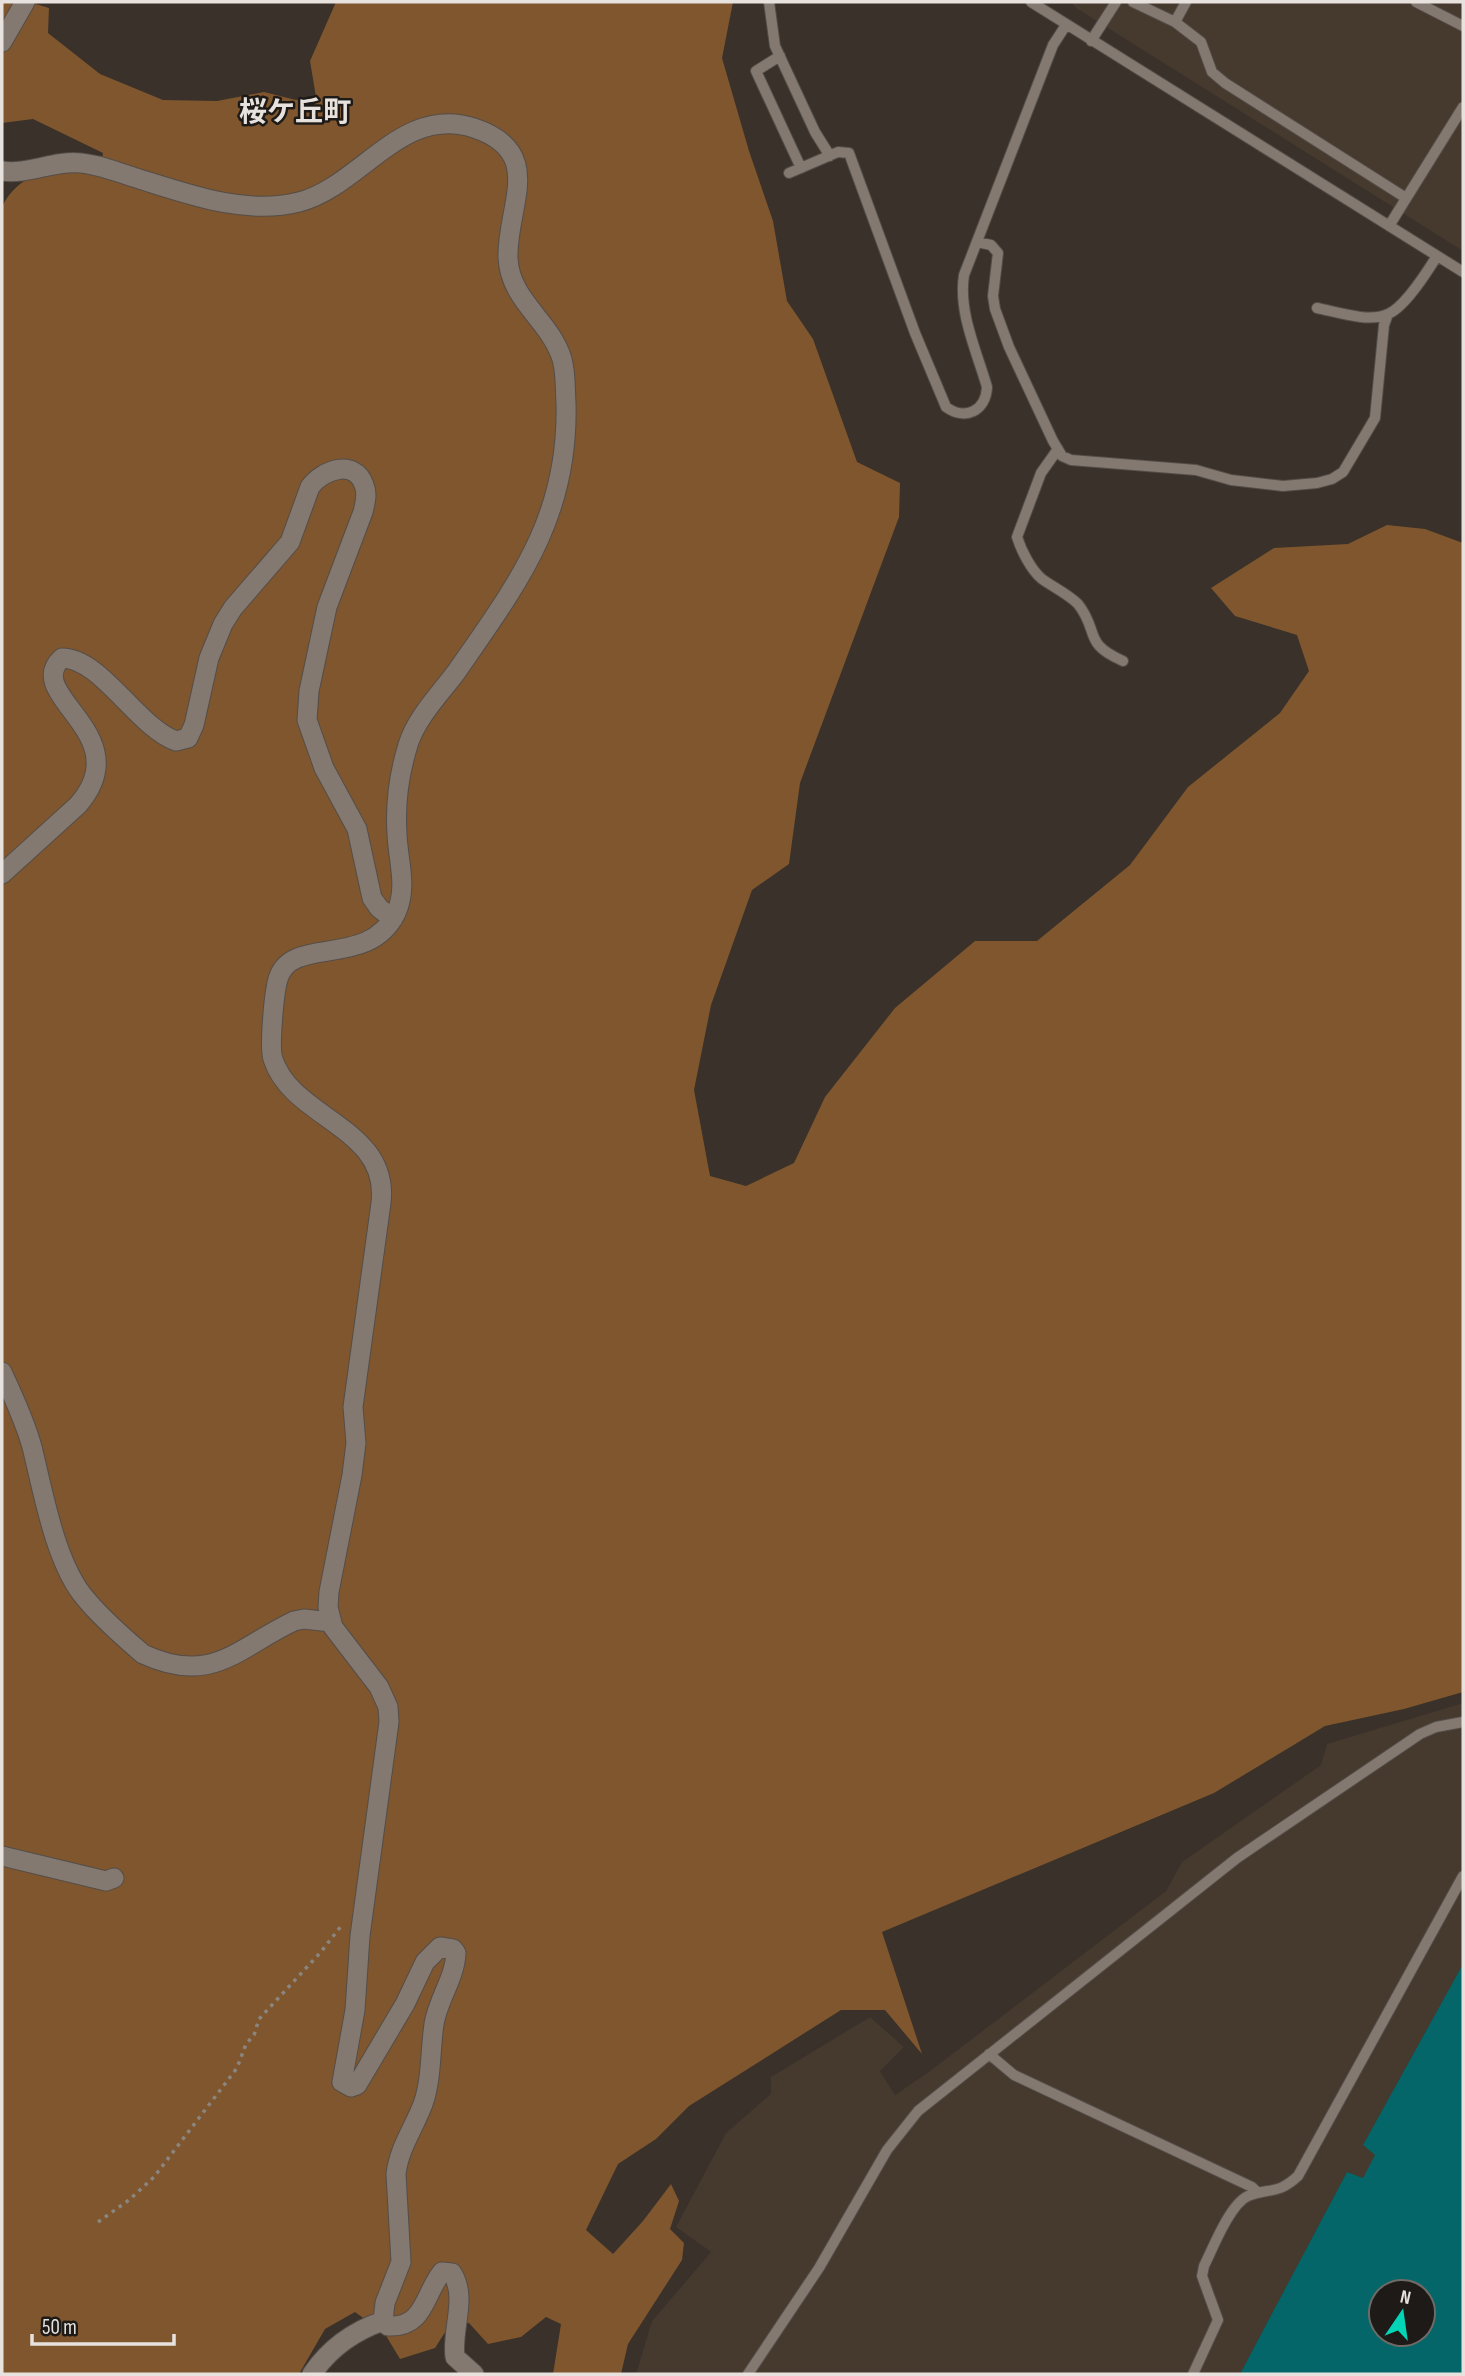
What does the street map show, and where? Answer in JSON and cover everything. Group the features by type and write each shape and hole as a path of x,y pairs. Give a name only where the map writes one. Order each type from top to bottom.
{"street":[{"path":"2,42 25,2"},
{"path":"2,171 17,172 51,163 85,163 209,198 265,207 318,195 393,141 416,130 433,126 463,125 484,132 500,142 519,172 508,247 510,274 518,294 550,334 562,359 566,409 563,460 547,523 524,572 413,732 408,744 397,798 397,839 402,880 401,896 393,919 374,938 356,947 305,955 287,964 278,978 271,1051 278,1070 296,1093 344,1128 369,1154 379,1173 383,1189 353,1407 356,1443 352,1475 329,1592 331,1622 379,1687 387,1707 388,1722 363,1913 355,2010 342,2082 345,2085 357,2085 432,1954 440,1947 448,1947 456,1952 454,1969 434,2024 431,2066 424,2101 398,2162 396,2174 401,2262 385,2303 383,2320 388,2326 409,2322 425,2305 442,2272 452,2273 457,2286 458,2302 455,2357 474,2374"},
{"path":"2,874 78,805 90,788 93,777 95,746 53,682 58,661 62,658 75,659 99,676 157,731 176,741 188,738 194,725 209,658 223,624 233,608 290,542 315,480 328,471 344,469 362,479 366,496 363,512 327,607 309,691 307,720 324,768 357,829 372,898 379,908 393,919"},
{"path":"2,1372 31,1444 60,1550 71,1575 82,1595 143,1654 186,1665 215,1663 237,1655 295,1621 304,1619 331,1622"},
{"path":"2,1856 106,1881 114,1878"},
{"path":"312,2374 339,2344 383,2320"}],"lane":[{"path":"769,2 775,46 815,132 830,156"},
{"path":"1031,2 1463,272"},
{"path":"1091,41 1116,2"},
{"path":"1133,2 1175,22 1201,42 1212,72 1225,83 1406,198"},
{"path":"1175,22 1186,2"},
{"path":"1416,2 1463,26"},
{"path":"789,173 838,152 849,153 915,333 946,407 955,414 967,414 978,409 986,397 987,387 964,308 964,275 1053,45 1066,25"},
{"path":"780,55 757,71 801,169"},
{"path":"1389,226 1463,107"},
{"path":"977,242 991,245 998,253 993,296 995,309 1009,348 1062,456 1071,460 1196,470 1231,481 1283,486 1317,484 1342,472 1375,418 1384,326 1388,314 1413,292 1437,256"},
{"path":"1317,308 1362,317 1388,314"},
{"path":"1058,449 1041,473 1017,537 1019,546 1039,577 1077,603 1087,620 1093,640 1104,653 1123,661"},
{"path":"748,2374 819,2268 892,2142 918,2111 1237,1858 1280,1827 1420,1734 1463,1721"},
{"path":"1193,2374 1218,2320 1204,2284 1204,2266 1235,2205 1245,2197 1285,2188 1298,2176 1463,1876"},
{"path":"989,2054 1014,2075 1252,2187 1258,2193"}],"path":[{"path":"98,2222 129,2200 153,2178 237,2068 246,2044 254,2035 259,2019 265,2011 320,1954 348,1917 354,1913 363,1913"}],"shaded area":[{"path":"2,2 29,2 49,8 48,33 100,74 163,100 217,101 264,92 296,100 316,97 310,61 336,2 733,2 722,58 773,221 787,301 813,339 857,462 900,483 899,517 800,783 789,864 752,890 711,1005 694,1090 710,1176 746,1186 794,1163 825,1097 895,1008 975,941 1037,941 1130,865 1188,787 1280,713 1309,671 1297,635 1235,616 1211,588 1274,548 1348,544 1387,525 1425,529 1463,543 1463,1692 1404,1709 1325,1726 1214,1793 882,1932 922,2054 885,2010 841,2010 689,2106 656,2139 618,2164 586,2230 613,2254 671,2184 679,2201 670,2229 684,2243 682,2260 628,2344 621,2374 553,2374 561,2324 546,2317 521,2337 488,2344 469,2323 451,2323 435,2348 400,2359 385,2334 355,2312 325,2329 299,2374 2,2374 2,207 11,193 32,177 57,172 100,171 103,153 33,119 2,123"},
{"path":"1071,2 1463,2 1463,251 1076,8"},
{"path":"1463,1703 1463,1964 1363,2145 1376,2155 1363,2178 1347,2172 1240,2374 636,2374 652,2321 711,2252 676,2227 726,2133 771,2094 771,2077 870,2017 904,2047 880,2071 895,2095 1166,1891 1182,1862 1321,1765 1327,1744"}],"water":[{"path":"1463,1964 1463,2374 1240,2374 1347,2172 1363,2178 1375,2155 1363,2145"}],"district":[{"name":"桜ケ丘町","path":"295,111"}]}
